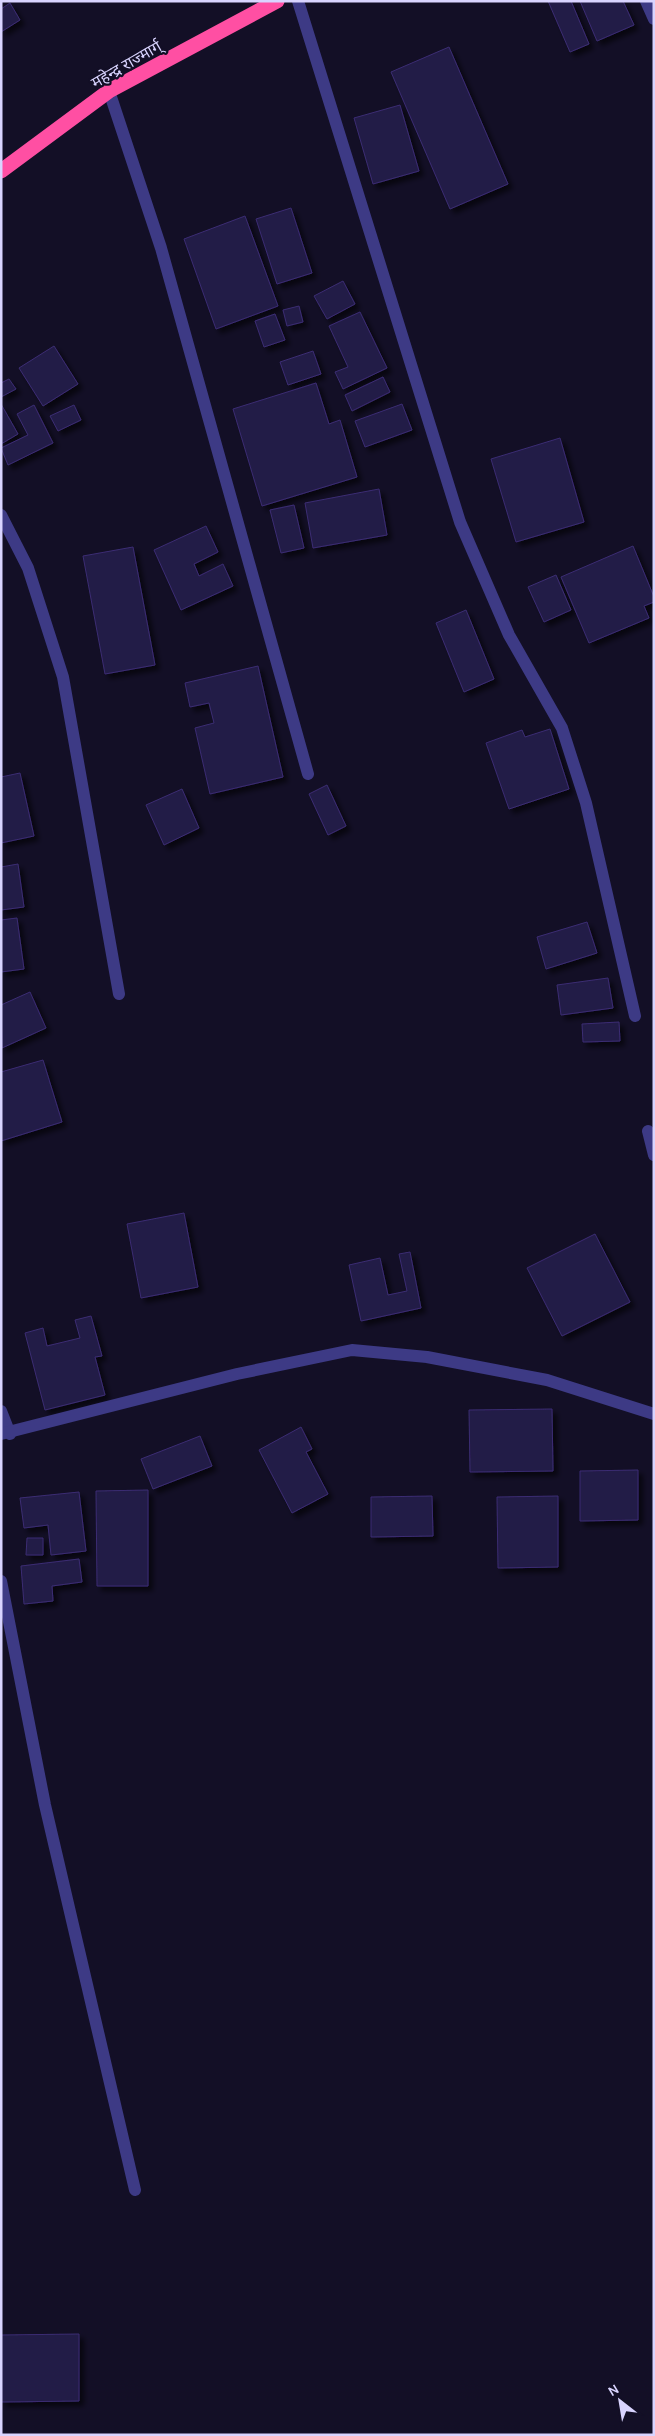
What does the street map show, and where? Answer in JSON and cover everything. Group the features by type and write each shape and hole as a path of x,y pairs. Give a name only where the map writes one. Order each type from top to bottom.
{"highway":[{"name":"महेन्द्र राज्मार्ग्","path":"1,171 109,91 277,1"}],"street":[{"path":"298,1 460,522 509,635 541,688 562,728 586,803 636,1016"},
{"path":"646,1 654,19"},
{"path":"109,91 161,248 308,774"},
{"path":"1,516 28,568 63,677 119,994"},
{"path":"648,1131 654,1155"},
{"path":"1,1411 6,1434 237,1374 352,1350 427,1357 547,1380 654,1414"},
{"path":"1,1581 45,1805 135,2190"}],"building":[{"path":"548,1 571,1 589,44 570,52"},
{"path":"580,1 623,1 634,25 597,41"},
{"path":"10,3 20,20 1,32 1,9"},
{"path":"449,47 508,184 450,209 391,72"},
{"path":"400,105 419,171 373,184 354,118"},
{"path":"291,208 312,273 277,284 256,219"},
{"path":"245,216 278,306 216,329 184,239"},
{"path":"343,281 355,304 327,319 314,296"},
{"path":"299,306 303,322 287,326 283,310"},
{"path":"360,312 387,368 343,389 335,372 348,367 329,326"},
{"path":"275,314 285,340 264,347 255,321"},
{"path":"54,346 78,384 43,406 19,368"},
{"path":"313,351 321,374 288,385 280,362"},
{"path":"383,377 390,392 352,411 345,395"},
{"path":"9,379 16,389 1,397 1,383"},
{"path":"316,383 329,424 340,420 357,477 262,506 233,409"},
{"path":"1,404 18,434 1,444"},
{"path":"402,404 412,430 365,447 355,421"},
{"path":"34,405 53,443 8,465 1,448 28,435 17,414"},
{"path":"74,405 81,420 58,431 50,416"},
{"path":"560,438 584,522 516,542 491,459"},
{"path":"379,489 387,535 313,548 305,503"},
{"path":"294,505 304,548 281,553 270,510"},
{"path":"206,526 218,552 194,564 199,576 223,564 233,586 181,610 154,550"},
{"path":"633,546 654,597 654,602 644,606 649,618 589,643 561,577"},
{"path":"133,547 155,665 105,674 83,556"},
{"path":"556,575 571,610 544,622 528,587"},
{"path":"466,610 494,679 464,692 436,623"},
{"path":"258,666 283,777 210,794 195,728 214,723 209,703 190,707 185,683"},
{"path":"550,729 569,789 509,809 486,743 522,730 525,737"},
{"path":"20,773 34,836 1,843 1,777"},
{"path":"327,785 346,826 328,835 309,794"},
{"path":"182,789 199,828 164,845 146,805"},
{"path":"18,864 24,907 1,910 1,867"},
{"path":"17,918 24,969 1,972 1,920"},
{"path":"587,922 597,953 546,969 537,937"},
{"path":"608,978 613,1008 561,1015 557,985"},
{"path":"30,992 46,1028 2,1048 1,1005"},
{"path":"619,1022 620,1041 583,1042 582,1024"},
{"path":"43,1060 62,1122 1,1141 1,1072"},
{"path":"184,1213 198,1287 141,1298 127,1224"},
{"path":"595,1234 630,1302 562,1336 527,1268"},
{"path":"410,1252 421,1308 361,1321 349,1265 380,1258 388,1295 407,1291 399,1254"},
{"path":"91,1316 102,1356 95,1357 105,1395 45,1410 25,1333 43,1328 47,1346 80,1338 75,1320"},
{"path":"552,1409 553,1471 470,1472 469,1410"},
{"path":"301,1427 312,1449 306,1452 328,1494 292,1513 259,1450"},
{"path":"200,1436 212,1466 153,1489 141,1459"},
{"path":"638,1470 638,1520 580,1521 580,1471"},
{"path":"148,1490 148,1586 97,1586 96,1491"},
{"path":"79,1492 86,1551 51,1555 48,1525 24,1528 20,1498"},
{"path":"432,1496 433,1536 371,1537 371,1497"},
{"path":"558,1496 558,1567 498,1568 497,1497"},
{"path":"27,1538 43,1538 43,1555 26,1555"},
{"path":"79,1559 82,1582 52,1586 53,1601 24,1604 21,1566"},
{"path":"79,2334 79,2401 1,2402 1,2335"}]}
